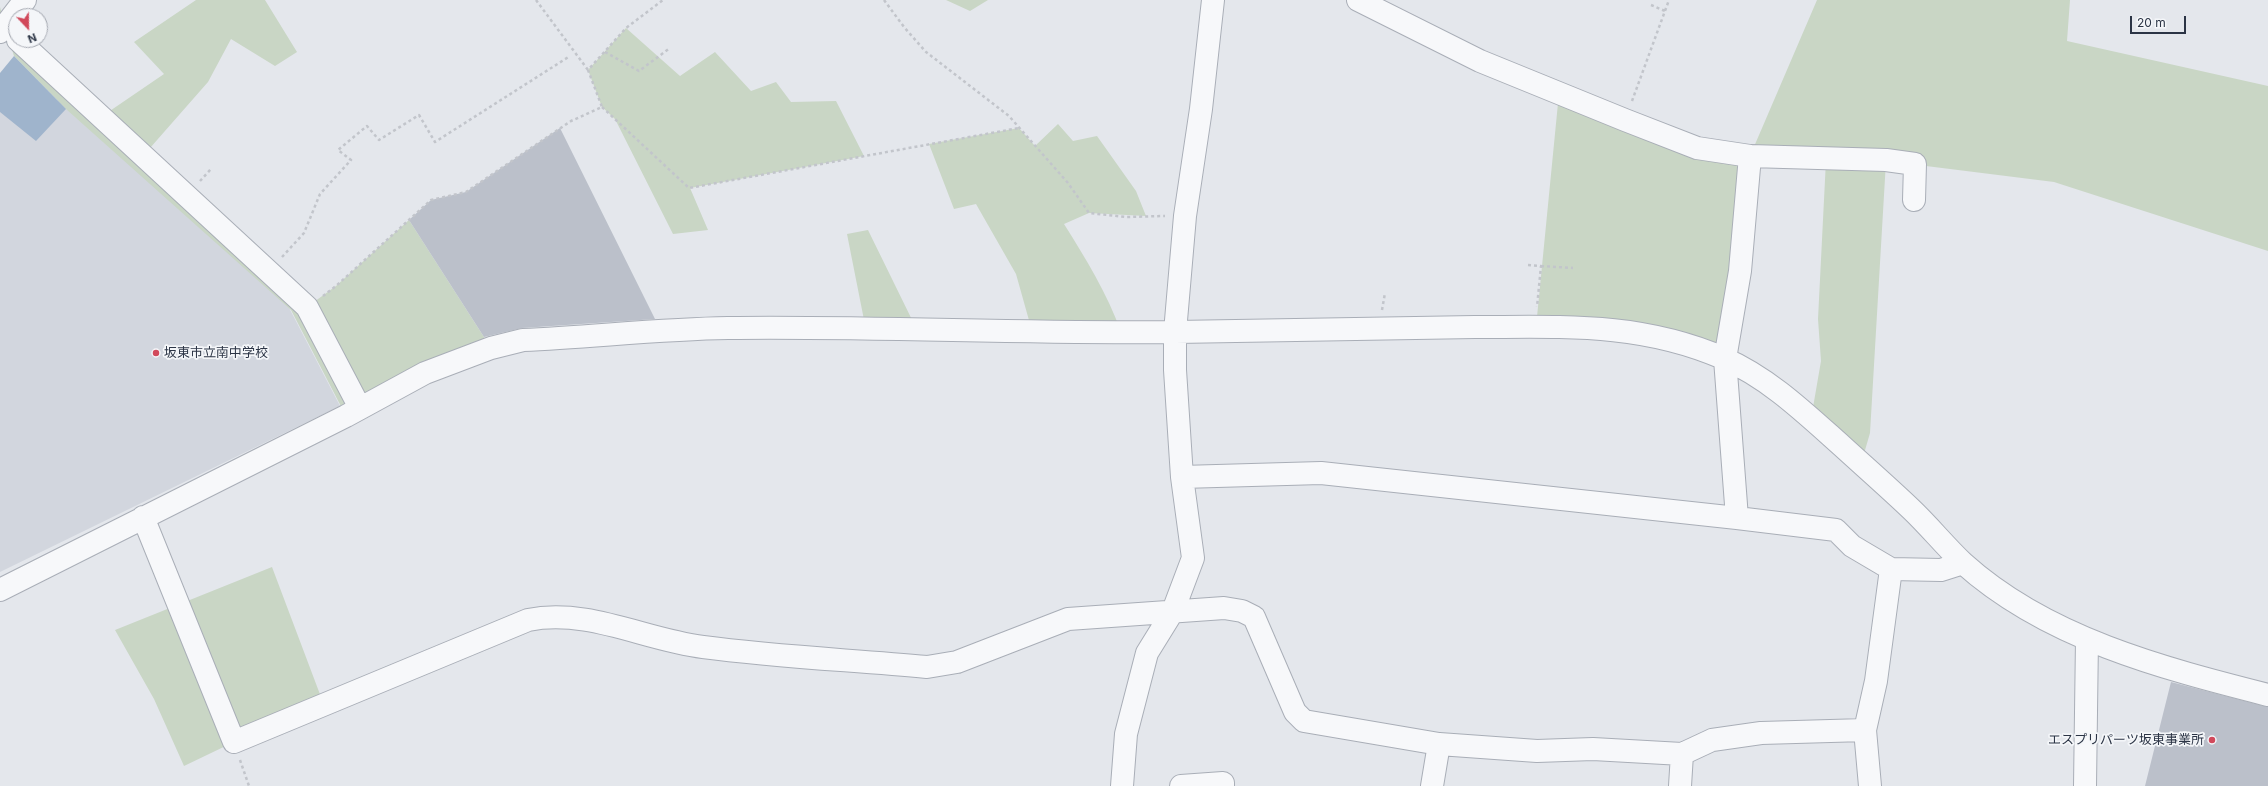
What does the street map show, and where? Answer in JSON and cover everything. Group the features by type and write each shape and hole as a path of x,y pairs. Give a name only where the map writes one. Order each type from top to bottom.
{"street":[{"path":"1122,786 1126,734 1147,653 1173,611 1193,558 1182,477 1175,370 1175,332 1185,216 1201,109 1213,0"},
{"path":"1358,0 1480,61 1697,148 1750,156 1886,160 1915,164 1914,200"},
{"path":"25,48 307,307 360,408"},
{"path":"1738,518 1725,359 1740,271 1750,156"},
{"path":"0,590 346,416 425,373 491,348 523,340 725,328 1175,332 1372,328 1586,327 1630,331 1693,346 1725,359 1752,373 1784,395 1912,510 1963,563 2015,603 2073,634 2199,677 2268,695"},
{"path":"1182,477 1321,473 1738,518 1836,530 1852,546 1891,569 1941,570 1963,563"},
{"path":"143,517 234,742 528,620 545,617 594,621 702,647 927,667 958,662 1068,619 1224,608 1242,611 1254,617 1295,712 1304,721 1439,744 1537,751 1593,749 1682,754 1712,740 1761,733 1865,730"},
{"path":"1870,786 1865,730 1876,681 1891,569"},
{"path":"2085,786 2087,639"},
{"path":"1432,786 1439,744"},
{"path":"1680,786 1682,754"},
{"path":"1180,786 1223,783 1223,786"}],"path":[{"path":"536,0 588,70 602,107 689,188 1019,128"},
{"path":"588,70 632,23 663,0"},
{"path":"884,0 904,27 926,52 1009,116 1068,183 1089,213 1126,217 1185,216"},
{"path":"1625,120 1669,0"},
{"path":"1651,5 1665,11"},
{"path":"605,52 639,71 670,48"},
{"path":"268,272 304,233 320,194 351,160 338,150 367,126 379,140 419,115 435,142 570,56"},
{"path":"307,307 336,286 431,200 466,192 571,121 602,107"},
{"path":"1528,265 1573,268"},
{"path":"1536,327 1540,266"},
{"path":"234,742 249,786"}],"shaded area":[{"name":"坂東市立南中学校","path":"60,98 285,300 340,406 0,572 0,106 30,130"}],"green space":[{"path":"196,0 265,0 297,52 275,66 231,39 208,82 143,156 307,307 336,286 409,220 491,348 346,416 291,310 66,109 14,56 12,48 26,48 101,117 164,74 134,42"},
{"path":"946,0 988,0 970,11"},
{"path":"1817,0 2070,0 2067,41 2268,86 2268,251 2054,182 1886,161 1870,433 1861,464 1811,419 1821,361 1818,319 1826,160 1750,156"},
{"path":"0,7 6,30 0,37"},
{"path":"626,28 680,76 715,52 751,91 776,82 791,102 836,101 864,156 690,188 708,230 673,234 615,119 602,107 588,70"},
{"path":"1559,93 1750,156 1725,359 1536,327"},
{"path":"1058,124 1073,141 1097,136 1136,191 1146,216 1089,213 1064,224 1103,290 1121,332 1032,331 1016,274 976,204 954,209 929,144 1019,128 1035,146"},
{"path":"868,230 917,330 866,330 847,234"},
{"path":"272,567 324,705 234,742 184,766 154,699 115,630"}],"water":[{"path":"14,56 66,109 36,141 0,112 0,73"}],"building":[{"path":"560,128 655,319 522,328 484,337 409,220 431,200 466,192"},
{"name":"エスプリパーツ坂東事業所","path":"2171,682 2268,707 2268,786 2145,786"}],"place":[{"name":"坂東市立南中学校","path":"156,353"},
{"name":"エスプリパーツ坂東事業所","path":"2212,740"}]}
